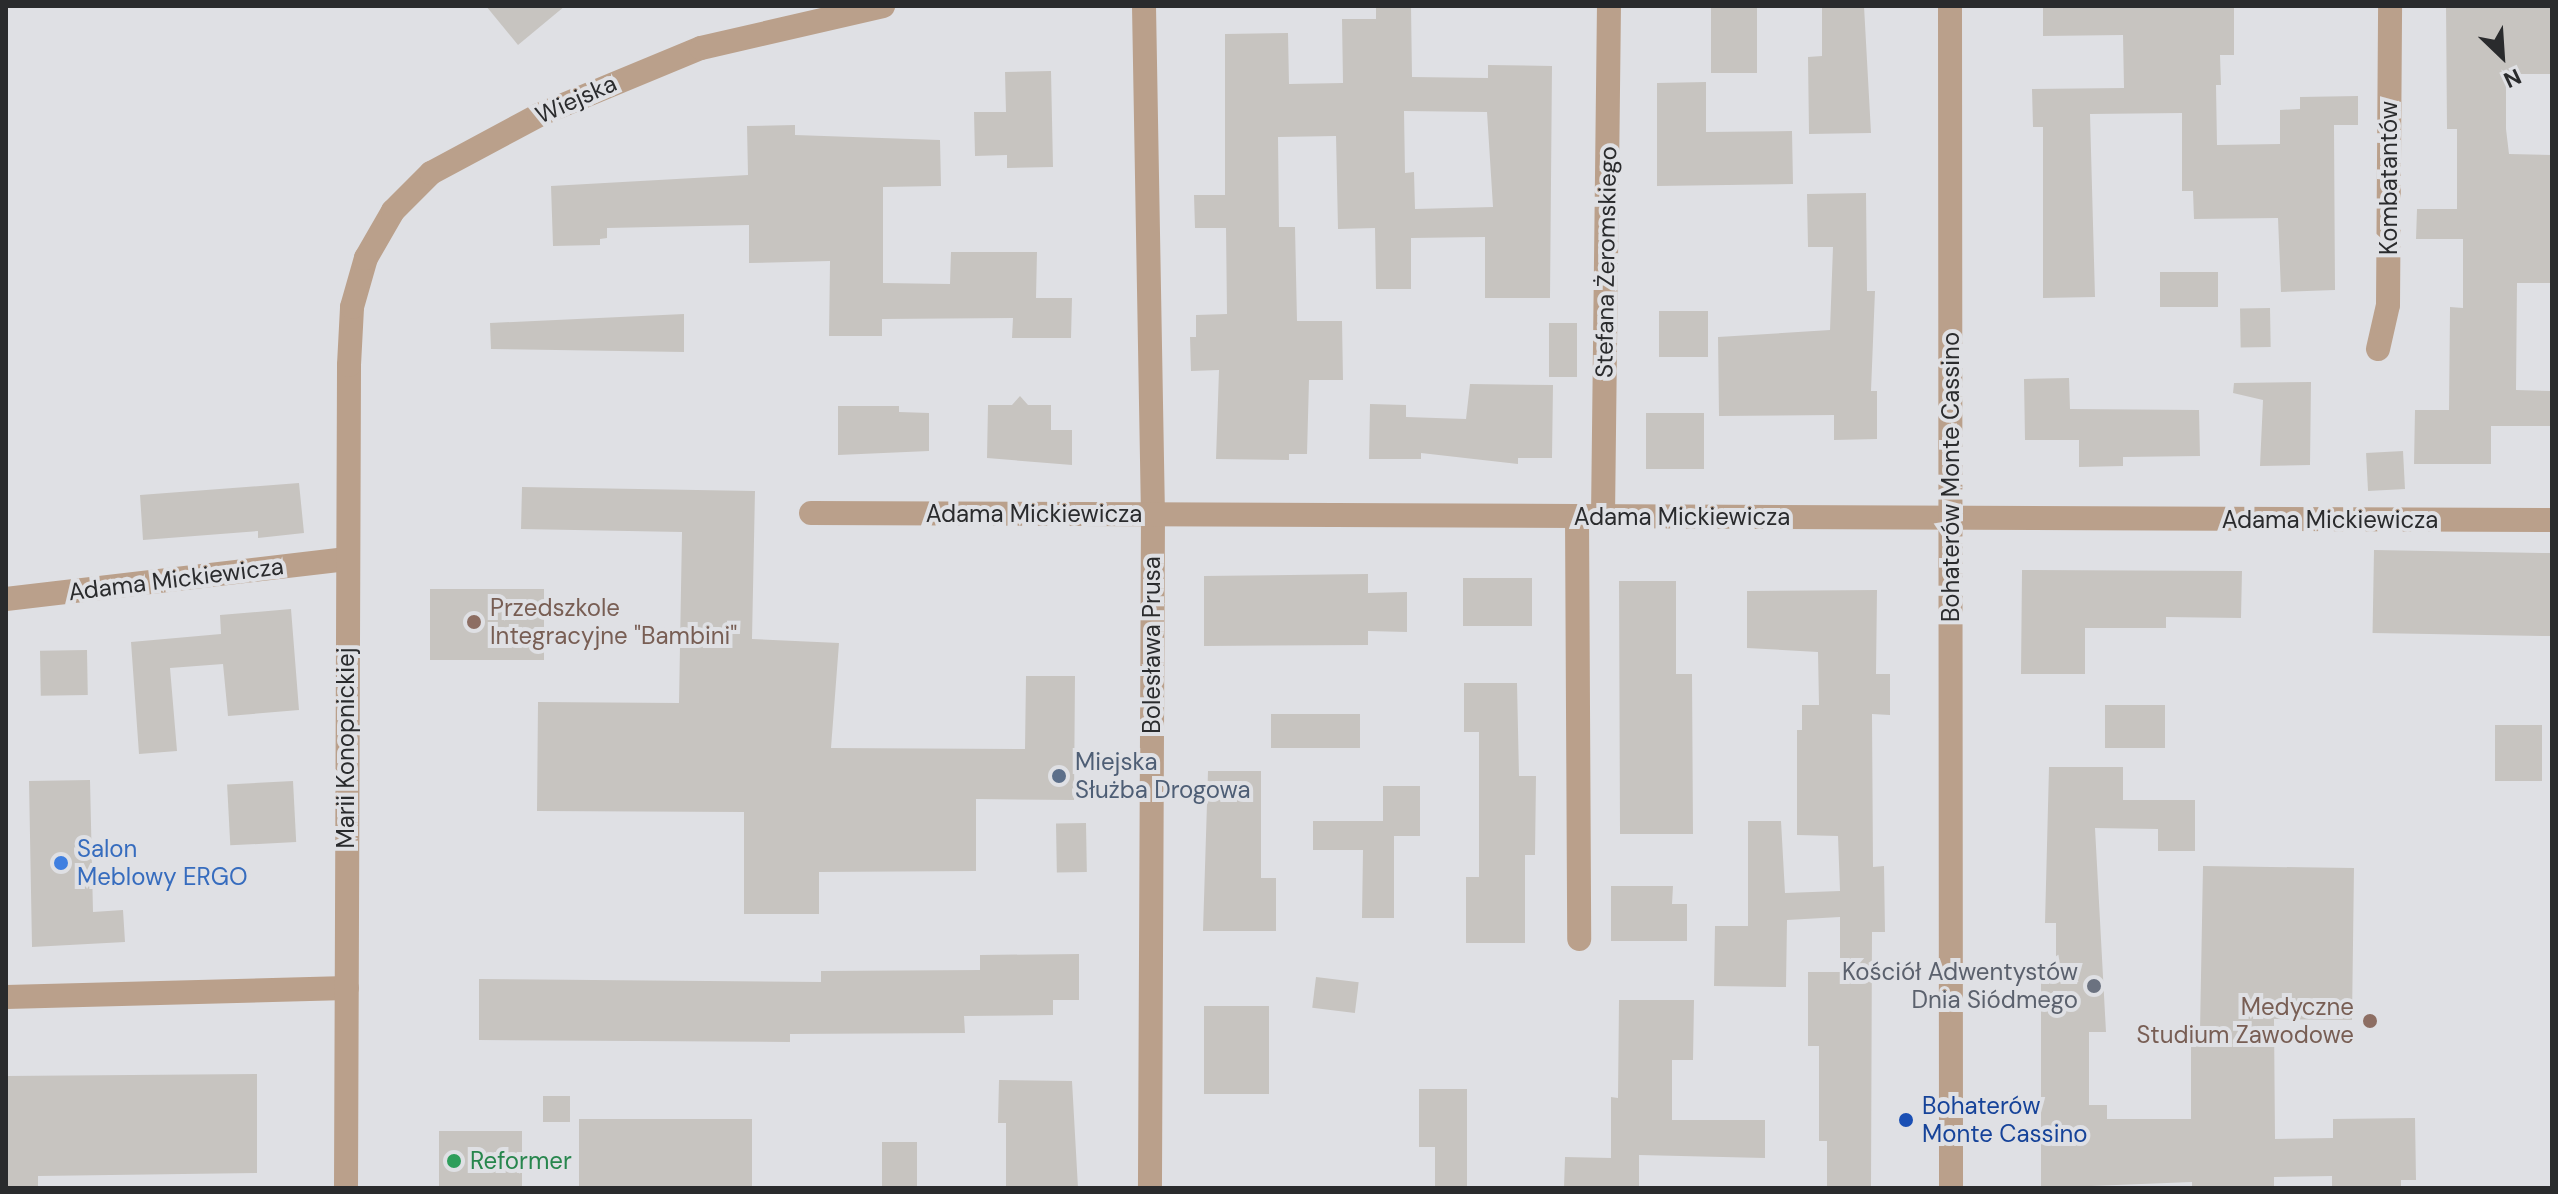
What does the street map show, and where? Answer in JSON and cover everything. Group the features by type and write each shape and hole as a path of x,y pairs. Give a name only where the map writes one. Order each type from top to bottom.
{"street":[{"name":"Wiejska","path":"352,307 366,258 393,211 447,162 644,68 751,34 883,6"},
{"name":"Bolesława Prusa","path":"1144,6 1153,515 1150,1188"},
{"name":"Stefana Żeromskiego","path":"1603,517 1609,6"},
{"name":"Bohaterów Monte Cassino","path":"1950,6 1951,1188"},
{"name":"Kombatantów","path":"2378,349 2388,305 2390,6"},
{"name":"Marii Konopnickiej","path":"346,1188 347,559 352,307"},
{"name":"Adama Mickiewicza","path":"811,513 2552,520"},
{"path":"1577,517 1579,939"},
{"name":"Adama Mickiewicza","path":"6,599 347,559"},
{"path":"6,997 347,988"}],"building":[{"path":"486,6 565,6 518,45"},
{"path":"1376,6 1411,6 1412,77 1488,78 1488,65 1552,66 1550,298 1485,298 1485,237 1411,238 1411,289 1376,289 1375,228 1338,229 1336,136 1278,137 1279,227 1295,227 1297,321 1342,321 1343,380 1309,380 1307,454 1289,454 1289,460 1216,459 1219,370 1191,371 1190,337 1196,337 1196,315 1227,314 1226,228 1195,228 1194,195 1225,195 1225,34 1288,33 1289,84 1343,83 1342,19 1376,19","holes":["1404,111 1487,112 1493,207 1415,209 1414,172 1405,173"]},
{"path":"1711,6 1757,6 1757,73 1711,73"},
{"path":"1822,6 1864,6 1871,133 1809,134 1808,57 1822,56"},
{"path":"2043,6 2234,6 2234,55 2220,55 2221,85 2216,85 2217,145 2280,144 2280,110 2300,109 2300,97 2358,96 2358,125 2334,125 2335,290 2281,292 2278,218 2194,219 2193,191 2182,191 2182,113 2090,114 2095,297 2043,298 2043,127 2033,127 2032,89 2124,88 2123,35 2043,36"},
{"path":"2446,6 2552,6 2552,74 2506,74 2506,129 2509,154 2552,155 2552,283 2517,283 2516,390 2552,391 2552,426 2491,426 2491,464 2414,464 2415,410 2449,410 2450,307 2463,308 2463,239 2416,239 2417,209 2457,209 2457,129 2447,129"},
{"path":"1051,71 1053,167 1007,168 1007,155 975,156 974,112 1006,112 1005,72"},
{"path":"1706,82 1706,132 1792,131 1793,184 1657,186 1657,83"},
{"path":"795,125 795,135 940,140 941,186 883,187 883,283 950,284 951,252 1037,252 1036,298 1072,298 1071,338 1012,338 1013,318 882,319 882,336 829,336 830,261 749,263 749,225 607,228 607,238 600,239 600,245 553,246 551,186 748,175 747,126"},
{"path":"1866,193 1867,291 1875,291 1871,391 1877,391 1877,439 1834,440 1834,415 1719,416 1718,337 1830,330 1833,247 1808,247 1807,194"},
{"path":"2160,272 2218,272 2218,307 2160,307"},
{"path":"2270,308 2271,347 2241,348 2240,309"},
{"path":"1659,311 1708,311 1708,357 1659,357"},
{"path":"684,314 684,352 491,349 490,323"},
{"path":"1549,323 1577,323 1577,377 1549,377"},
{"path":"2069,378 2070,409 2199,410 2200,456 2123,457 2123,466 2079,467 2079,440 2025,440 2024,379"},
{"path":"2311,382 2310,465 2260,466 2263,400 2233,393 2234,383"},
{"path":"1470,384 1553,385 1552,458 1518,458 1518,464 1421,453 1421,459 1369,459 1370,404 1406,405 1406,417 1466,419"},
{"path":"1020,396 1028,405 1051,405 1051,430 1072,430 1072,465 987,458 988,405 1012,405"},
{"path":"838,406 899,406 899,412 929,413 929,451 838,455"},
{"path":"1646,413 1704,413 1704,469 1646,469"},
{"path":"2403,451 2405,489 2368,491 2366,453"},
{"path":"299,483 304,533 258,538 258,531 143,540 140,495"},
{"path":"522,487 755,491 752,639 839,643 831,748 1025,749 1026,676 1075,676 1074,800 976,799 976,871 819,872 819,914 744,914 744,812 537,811 538,702 679,703 682,532 521,529"},
{"path":"2374,550 2552,553 2551,636 2373,633"},
{"path":"2022,570 2242,571 2241,618 2166,617 2166,628 2085,628 2085,674 2021,674"},
{"path":"1368,574 1368,593 1407,592 1407,632 1368,631 1368,645 1204,646 1204,576"},
{"path":"1463,578 1532,578 1532,626 1463,626"},
{"path":"1619,581 1676,581 1676,674 1692,674 1693,834 1620,834"},
{"path":"430,589 544,589 544,660 430,660"},
{"path":"1877,590 1876,674 1890,674 1890,715 1872,714 1873,867 1884,866 1885,932 1872,932 1871,1188 1827,1188 1827,1141 1819,1141 1819,1046 1808,1046 1808,972 1840,972 1840,917 1787,920 1786,987 1714,986 1715,926 1748,926 1748,821 1781,821 1785,893 1840,891 1838,836 1797,835 1797,730 1802,730 1802,705 1819,705 1818,652 1747,648 1747,591"},
{"path":"291,609 299,710 228,716 223,664 170,668 177,751 139,754 131,642 221,634 220,615"},
{"path":"87,650 88,695 41,696 40,651"},
{"path":"1464,683 1517,683 1519,776 1536,776 1535,855 1525,855 1525,943 1466,943 1466,877 1479,877 1479,732 1464,732"},
{"path":"2105,705 2165,705 2165,748 2105,748"},
{"path":"1271,714 1360,714 1360,748 1271,748"},
{"path":"2495,725 2542,725 2542,781 2495,781"},
{"path":"2049,767 2123,767 2123,800 2195,800 2195,851 2158,851 2158,829 2095,828 2106,1032 2089,1032 2089,1105 2107,1105 2107,1119 2191,1119 2191,1031 2200,1031 2203,866 2354,868 2352,1020 2274,1019 2275,1139 2333,1138 2333,1119 2415,1118 2416,1180 2401,1180 2401,1188 2332,1188 2332,1176 2274,1177 2274,1188 2192,1188 2192,1182 2041,1188 2041,979 2056,979 2056,923 2045,923"},
{"path":"1208,771 1261,771 1261,878 1276,878 1276,931 1203,931"},
{"name":"Salon Meblowy ERGO","path":"90,780 93,912 123,910 125,942 32,947 29,781"},
{"path":"293,781 296,842 230,845 227,784"},
{"path":"1383,786 1420,786 1420,836 1394,836 1394,918 1362,918 1363,850 1313,850 1313,821 1383,821"},
{"path":"1086,823 1087,872 1057,873 1056,824"},
{"path":"1611,886 1673,886 1672,904 1687,904 1687,941 1611,941"},
{"path":"1079,954 1079,1000 1053,1000 1053,1015 964,1016 965,1033 790,1034 790,1042 479,1040 479,979 821,982 821,971 980,970 980,955"},
{"path":"1316,977 1359,982 1355,1013 1312,1008"},
{"path":"1619,1000 1694,1000 1693,1060 1672,1060 1672,1120 1765,1120 1765,1158 1639,1155 1639,1188 1564,1187 1565,1157 1611,1158 1611,1097 1618,1098"},
{"path":"1204,1006 1269,1006 1269,1094 1204,1094"},
{"path":"257,1074 257,1173 38,1176 38,1188 6,1188 6,1076"},
{"path":"999,1080 1072,1081 1078,1188 1006,1188 1006,1123 998,1123"},
{"path":"1419,1089 1467,1089 1467,1188 1435,1188 1435,1147 1419,1147"},
{"path":"543,1096 570,1096 570,1122 543,1122"},
{"path":"579,1119 752,1119 752,1188 579,1188"},
{"path":"439,1131 522,1131 522,1188 439,1188"},
{"path":"882,1142 917,1142 917,1188 882,1188"}],"place":[{"name":"Przedszkole Integracyjne \"Bambini\"","path":"474,622"},
{"name":"Miejska Służba Drogowa","path":"1059,776"},
{"name":"Salon Meblowy ERGO","path":"61,863"},
{"name":"Kościół Adwentystów Dnia Siódmego","path":"2094,986"},
{"name":"Medyczne Studium Zawodowe","path":"2370,1021"},
{"name":"Bohaterów Monte Cassino","path":"1906,1120"},
{"name":"Reformer","path":"454,1161"}]}
